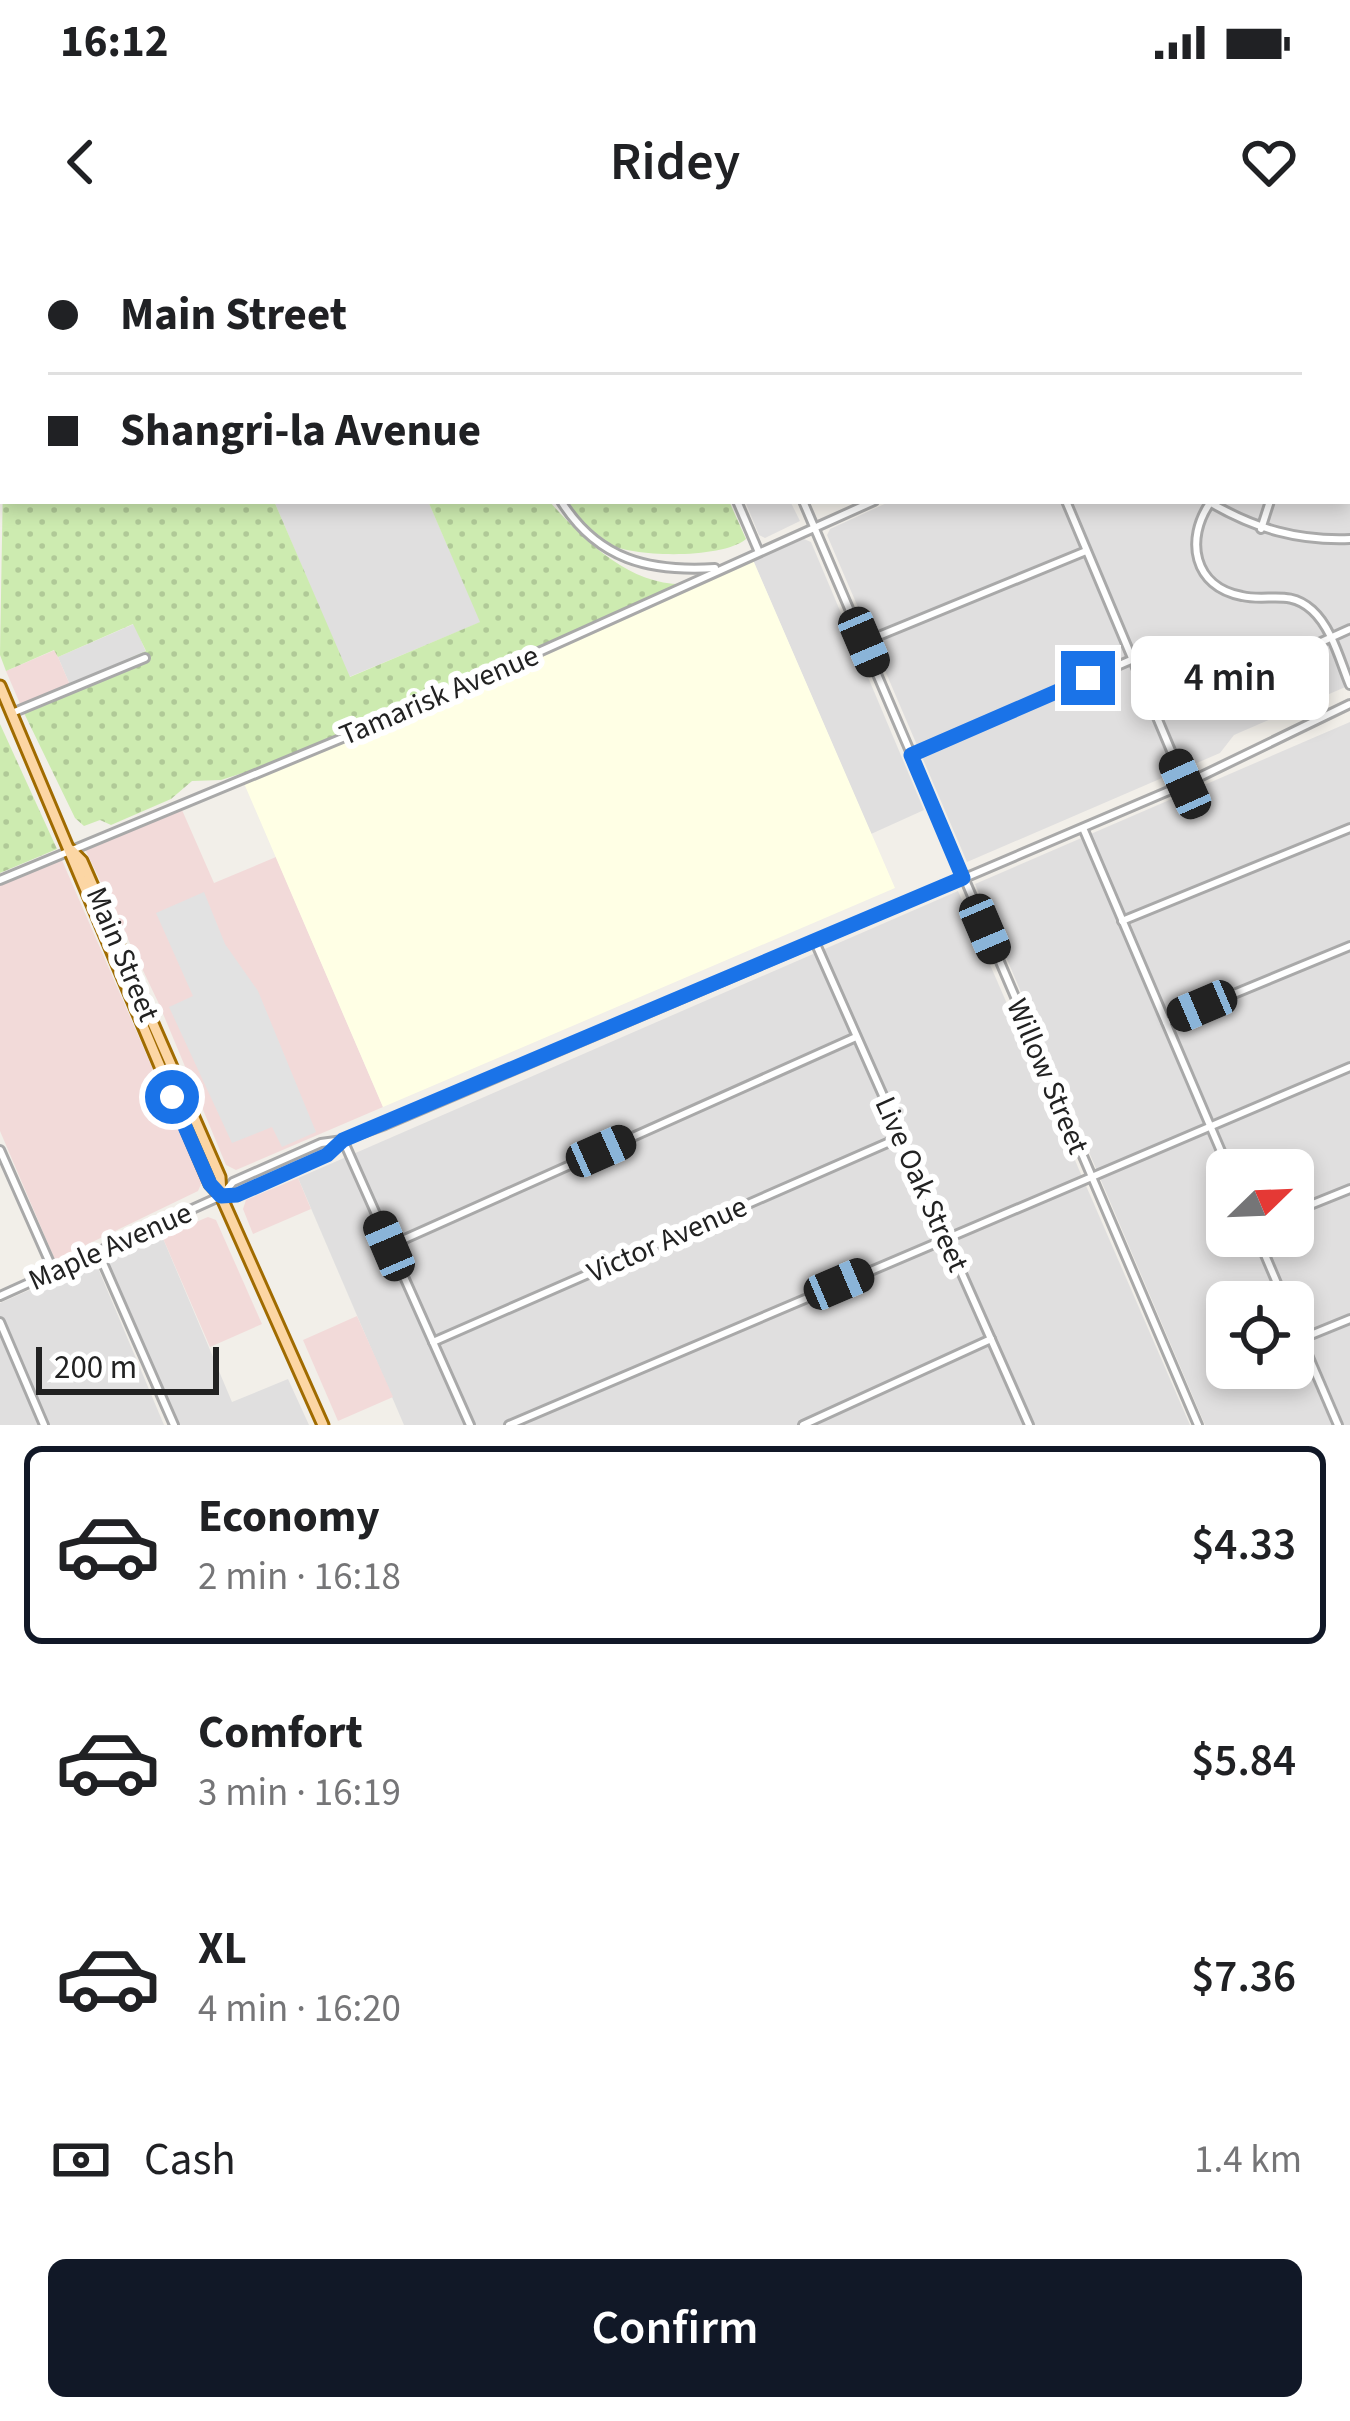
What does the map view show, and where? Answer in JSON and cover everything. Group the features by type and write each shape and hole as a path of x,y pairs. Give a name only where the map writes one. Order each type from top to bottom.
{"main road":[{"name":"Main Street","path":"0,686 210,1184 221,1196 323,1425"},
{"name":"Main Street","path":"71,850 82,860 220,1177 221,1196"},
{"path":"123,983 129,986 140,1012 150,1016"}],"street":[{"path":"563,504 583,530 622,559 644,567 718,568"},
{"path":"738,504 758,550"},
{"path":"804,504 816,527"},
{"name":"Tamarisk Avenue","path":"0,880 410,710 867,504"},
{"path":"1067,504 1185,784"},
{"path":"1208,504 1195,535 1198,564 1212,582 1245,598 1283,595 1312,609 1350,685"},
{"path":"1213,504 1261,529 1315,541 1350,539"},
{"path":"1261,529 1269,504"},
{"name":"Willow Street","path":"816,527 1198,1425"},
{"path":"864,642 1086,551"},
{"path":"1250,668 1276,662 1350,629"},
{"path":"12,713 145,658"},
{"path":"911,755 1131,659"},
{"name":"Maple Avenue","path":"221,1196 233,1182 322,1143 343,1140 1083,828 1350,704"},
{"path":"1083,828 1220,1149"},
{"path":"1122,921 1350,828"},
{"name":"Live Oak Street","path":"815,942 1029,1425"},
{"path":"1166,1022 1350,946"},
{"path":"389,1246 856,1036"},
{"path":"509,1425 1350,1067"},
{"name":"Victor Avenue","path":"433,1342 901,1137"},
{"path":"343,1140 470,1425"},
{"name":"Maple Avenue","path":"0,1296 221,1196 237,1195 327,1155 343,1140"},
{"path":"0,1150 54,1272"},
{"path":"1314,1204 1350,1189"},
{"path":"99,1254 174,1425"},
{"path":"1314,1334 1350,1319"},
{"path":"0,1322 44,1425"},
{"path":"803,1425 992,1339"},
{"path":"1314,1370 1338,1425"}],"shaded area":[{"path":"275,504 429,504 481,622 349,677"},
{"path":"746,504 792,504 800,521 765,538 759,535"},
{"path":"884,504 1350,504 1350,685 1234,735 1220,753 967,862 827,535 830,529"},
{"path":"804,539 811,542 924,810 871,834 753,560"},
{"path":"753,560 895,888 383,1107 243,781 350,739"},
{"path":"134,624 146,652 70,685 58,657"},
{"path":"55,650 73,692 24,713 6,671"},
{"path":"1350,722 1350,1425 1205,1425 975,884"},
{"path":"182,810 214,883 276,857 383,1107 236,1170 226,1165 159,1004 85,849"},
{"path":"61,858 202,1182 198,1191 55,1260 0,1131 0,883"},
{"path":"958,891 1190,1425 404,1425 298,1178"},
{"path":"204,892 225,944 258,991 316,1132 282,1147 272,1127 232,1143 169,1007 193,996 156,913"},
{"path":"298,1178 311,1209 253,1234 243,1209 246,1200"},
{"path":"208,1217 216,1220 262,1324 210,1347 162,1236"},
{"path":"162,1236 232,1402 288,1379 309,1425 180,1425 108,1261"},
{"path":"95,1261 164,1425 0,1425 0,1303"},
{"path":"357,1316 393,1397 338,1421 303,1340"}],"green space":[{"path":"3,504 275,504 350,677 480,622 429,504 552,504 594,546 629,570 668,583 689,584 277,762 221,780 192,781 171,799 111,825 100,820 84,826 75,818 24,713 72,692 70,685 146,651 133,624 58,657 54,650 6,671 0,655"},
{"path":"570,504 730,504 746,539 698,553 636,552 606,543"},
{"path":"0,724 57,849 0,873"}],"route":[{"path":"172,1097 210,1184 221,1196 237,1195 327,1155 343,1140 963,878 911,755 1088,678"}]}
